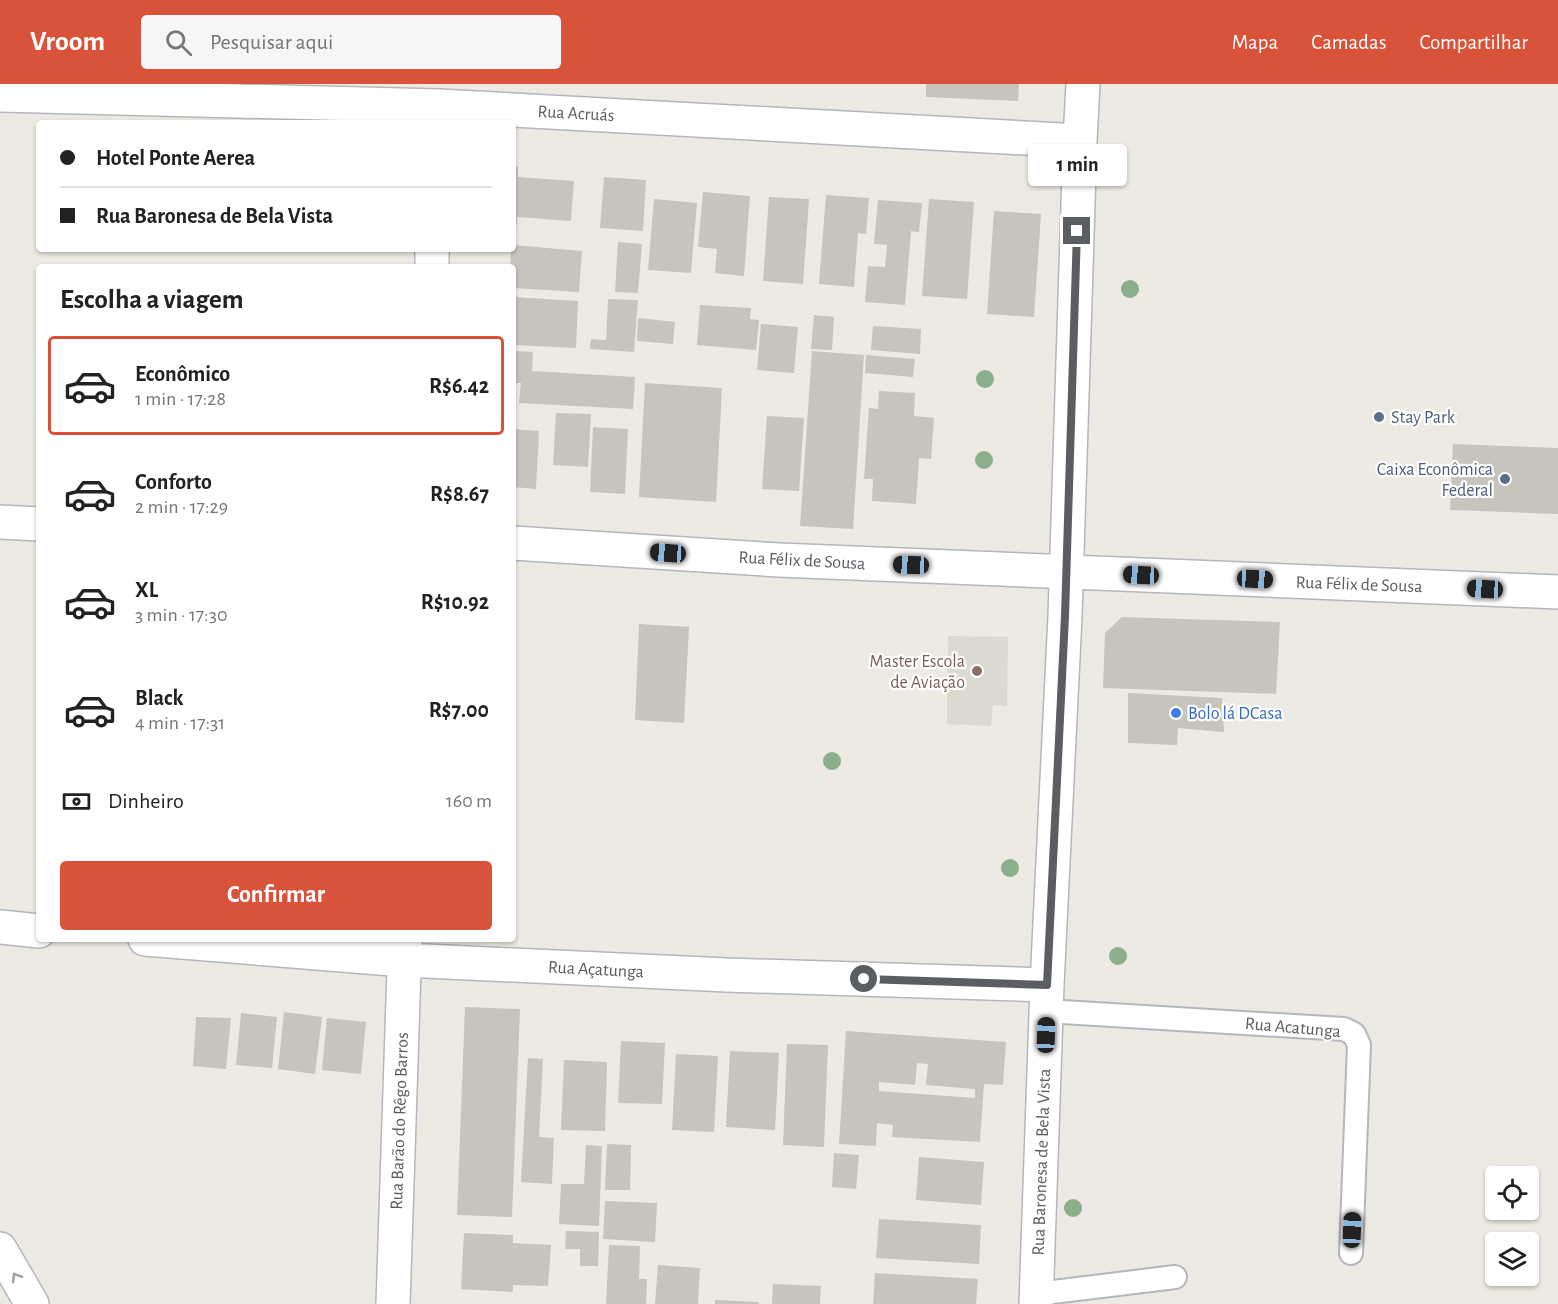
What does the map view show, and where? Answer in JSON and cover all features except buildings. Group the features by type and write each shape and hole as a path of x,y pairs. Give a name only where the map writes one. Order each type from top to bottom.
{"street":[{"name":"Rua Baronesa de Bela Vista","path":"1036,1299 1066,571 1083,84"},
{"name":"Rua Acruás","path":"0,95 439,104 1080,141"},
{"path":"0,522 36,524"},
{"name":"Rua Félix de Sousa","path":"516,543 779,560 1558,592"},
{"path":"0,927 36,931"},
{"name":"Rua Açatunga","path":"223,942 405,949 1047,998"},
{"name":"Rua Barão do Rêgo Barros","path":"393,1304 405,949"},
{"path":"0,1250 32,1304"}],"lane":[{"name":"Rua Acatunga","path":"1047,998 1344,1029 1354,1034 1359,1045 1351,1253"},
{"path":"1036,1299 1175,1277"}],"shaded area":[{"name":"Master Escola de Aviação","path":"948,636 1008,637 1007,706 993,705 991,726 947,724"}],"place":[{"name":"Stay Park","path":"1379,417"},
{"name":"Caixa Econômica Federal","path":"1505,479"},
{"name":"Master Escola de Aviação","path":"977,671"},
{"name":"Bolo lá DCasa","path":"1176,713"}],"route":[{"path":"864,979 1047,985 1065,616 1077,231"}]}
